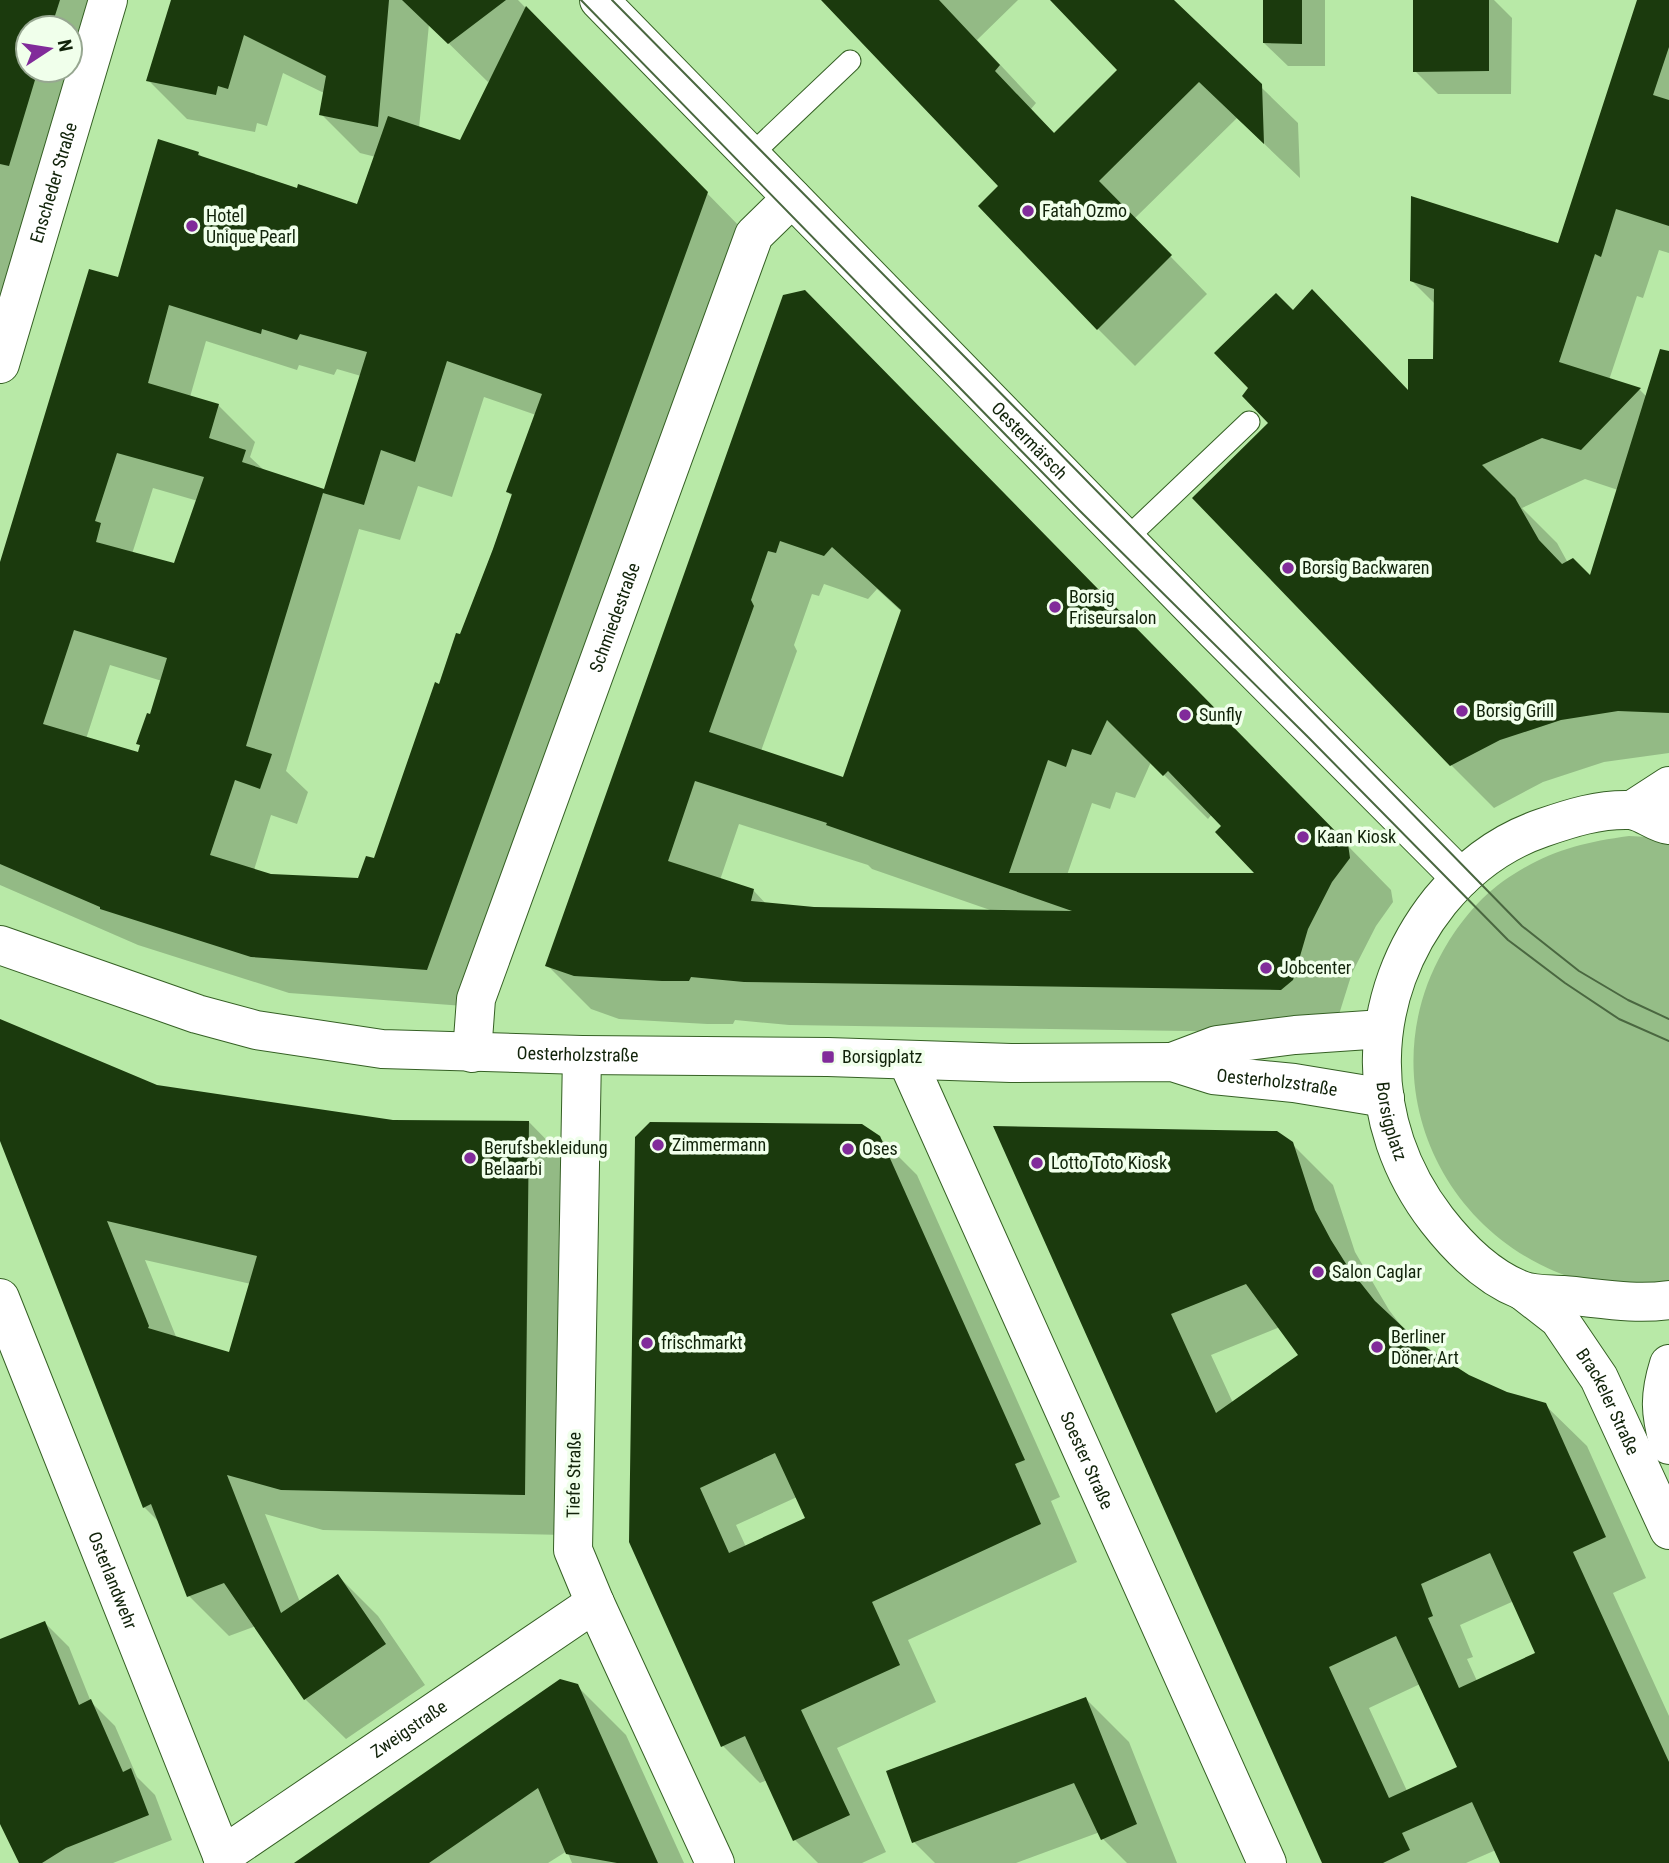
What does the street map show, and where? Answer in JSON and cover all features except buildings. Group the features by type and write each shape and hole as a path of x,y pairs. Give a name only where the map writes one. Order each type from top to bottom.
{"street":[{"name":"Enscheder Straße","path":"0,364 108,0"},
{"name":"Oestermärsch","path":"599,0 1461,878"},
{"name":"Schmiedestraße","path":"472,1053 476,999 754,235 792,198"},
{"path":"1632,810 1669,786"},
{"name":"Borsigplatz","path":"1669,825 1632,810 1584,813 1526,833 1502,846 1461,878 1424,921 1402,962 1383,1029 1381,1067 1397,1151 1419,1197 1450,1238 1489,1271 1523,1291 1621,1302 1669,1300"},
{"name":"Oesterholzstraße","path":"0,945 197,1014 256,1030 382,1049 1011,1063 1172,1062 1213,1075 1303,1084 1385,1098"},
{"name":"Oesterholzstraße","path":"1172,1062 1217,1045 1295,1035 1383,1029"},
{"name":"Tiefe Straße","path":"582,1055 573,1550 715,1863"},
{"name":"Soester Straße","path":"906,1060 1267,1863"},
{"name":"Brackeler Straße","path":"1523,1291 1559,1319 1599,1378 1669,1530"},
{"name":"Osterlandwehr","path":"0,1298 224,1859"},
{"name":"Brackeler Straße","path":"1669,1364 1661,1414 1669,1445"},
{"name":"Zweigstraße","path":"224,1859 595,1603"}],"lane":[{"path":"751,155 849,61"},
{"path":"1126,539 1249,422"}],"green space":[{"path":"1629,836 1669,838 1669,1284 1590,1282 1564,1275 1518,1252 1480,1221 1450,1183 1428,1141 1416,1095 1414,1047 1423,998 1443,951 1465,918 1503,881 1542,859 1583,844"}],"tram line":[{"path":"581,0 1080,511 1508,940 1619,1019 1669,1041"},
{"path":"612,0 1522,926 1579,971 1628,1000 1669,1019"}],"place":[{"name":"Fatah Ozmo","path":"1028,211"},
{"name":"Hotel Unique Pearl","path":"192,226"},
{"name":"Borsig Backwaren","path":"1288,568"},
{"name":"Borsig Friseursalon","path":"1055,607"},
{"name":"Borsig Grill","path":"1462,711"},
{"name":"Sunfly","path":"1185,715"},
{"name":"Kaan Kiosk","path":"1303,837"},
{"name":"Jobcenter","path":"1266,968"},
{"name":"Borsigplatz","path":"828,1057"},
{"name":"Zimmermann","path":"658,1145"},
{"name":"Oses","path":"848,1149"},
{"name":"Berufsbekleidung Belaarbi","path":"470,1158"},
{"name":"Lotto Toto Kiosk","path":"1037,1163"},
{"name":"Salon Caglar","path":"1318,1272"},
{"name":"frischmarkt","path":"647,1343"},
{"name":"Berliner Döner Art","path":"1377,1347"}]}
